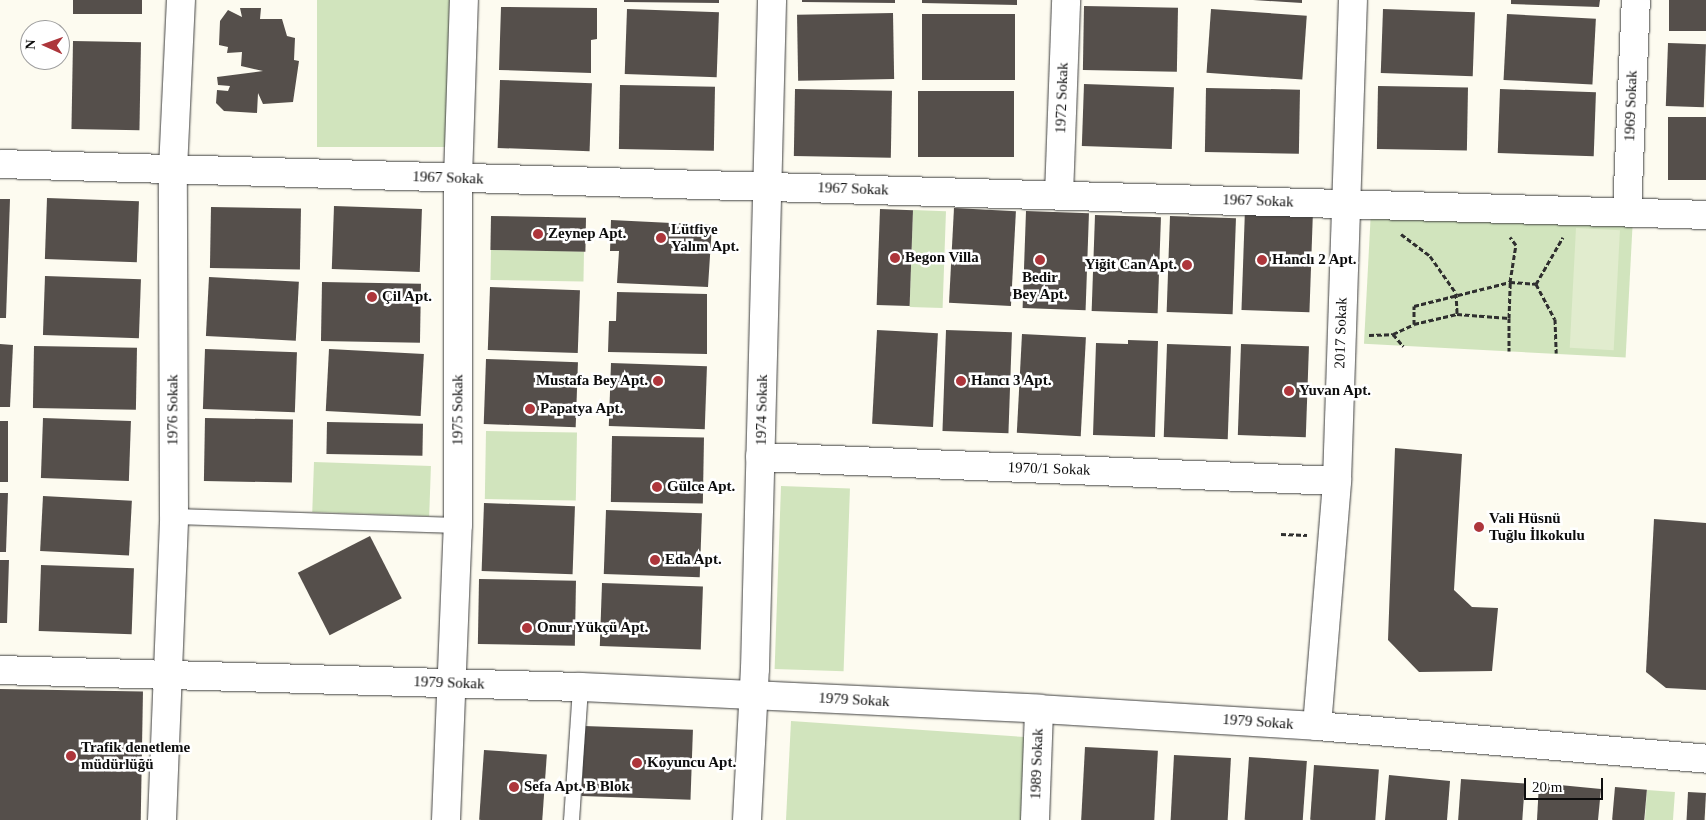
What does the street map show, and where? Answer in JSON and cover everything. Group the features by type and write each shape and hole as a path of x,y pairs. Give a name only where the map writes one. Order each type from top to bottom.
{"street":[{"name":"1976 Sokak","path":"162,820 174,516 173,169 181,0"},
{"name":"1975 Sokak","path":"446,820 458,524 458,178 464,0"},
{"name":"1974 Sokak","path":"747,820 754,694 772,0"},
{"name":"1972 Sokak","path":"1059,195 1066,0"},
{"name":"2017 Sokak","path":"1317,726 1337,481 1353,0"},
{"name":"1969 Sokak","path":"1627,212 1636,0"},
{"name":"1967 Sokak","path":"0,164 1706,215"},
{"name":"1970/1 Sokak","path":"760,458 1337,481"},
{"name":"1979 Sokak","path":"0,670 167,672 754,694 1317,726 1706,759"},
{"name":"1989 Sokak","path":"1035,820 1039,709"}],"lane":[{"path":"174,516 458,524"},
{"path":"571,820 580,687"}],"path":[{"path":"1393,228 1430,256 1456,292 1457,314"},
{"path":"1505,230 1516,245 1510,282 1509,351"},
{"path":"1536,284 1566,233"},
{"path":"1414,324 1414,306 1456,292 1510,282 1536,284"},
{"path":"1536,284 1555,319 1556,353"},
{"path":"1365,335 1393,334 1414,324 1457,314 1509,318"},
{"path":"1393,334 1403,346"}],"green space":[{"path":"317,0 450,0 450,147 317,147"},
{"path":"913,210 946,211 943,308 910,307"},
{"path":"1371,210 1633,224 1626,358 1364,344"},
{"path":"1576,228 1620,230 1614,350 1570,348"},
{"path":"491,250 584,252 583,282 490,280"},
{"path":"486,431 577,433 576,501 485,499"},
{"path":"314,462 431,466 429,516 312,512"},
{"path":"781,486 850,488 844,671 775,669"},
{"path":"791,721 1025,737 1021,820 786,820"},
{"path":"1647,790 1675,792 1673,820 1645,820"}],"building":[{"path":"73,0 142,0 142,14 73,14"},
{"path":"624,0 719,0 719,3 624,2"},
{"path":"802,0 895,0 895,3 802,2"},
{"path":"922,0 1017,0 1017,5 922,3"},
{"path":"1253,0 1302,0 1302,3"},
{"path":"1511,0 1600,0 1599,7 1511,4"},
{"path":"1669,0 1706,0 1706,31 1669,31"},
{"path":"1084,6 1178,8 1177,72 1083,70"},
{"path":"501,7 597,8 597,39 591,40 591,73 499,70"},
{"path":"240,8 261,8 260,19 282,19 287,36 295,38 294,60 299,61 293,102 263,104 258,93 257,113 224,111 216,103 217,90 228,91 230,86 218,85 217,77 263,71 241,66 242,52 227,53 228,47 219,45 220,21 228,10 242,17"},
{"path":"627,9 719,12 717,77 625,74"},
{"path":"1211,9 1307,16 1302,80 1207,73"},
{"path":"1383,9 1475,12 1473,76 1381,73"},
{"path":"893,13 894,79 798,81 797,15"},
{"path":"922,14 1015,14 1015,80 922,80"},
{"path":"1507,14 1596,19 1592,85 1504,80"},
{"path":"73,41 141,42 139,130 71,129"},
{"path":"1668,43 1706,44 1704,107 1666,106"},
{"path":"500,80 592,83 590,151 498,148"},
{"path":"1084,84 1174,87 1172,149 1082,146"},
{"path":"620,85 715,87 714,151 619,149"},
{"path":"1378,86 1468,88 1467,151 1377,149"},
{"path":"1206,88 1300,90 1299,154 1205,152"},
{"path":"795,89 892,91 891,158 794,156"},
{"path":"1500,89 1596,92 1594,156 1498,153"},
{"path":"918,91 1014,91 1014,157 918,157"},
{"path":"1668,117 1706,117 1706,180 1668,180"},
{"path":"47,198 139,201 137,262 45,259"},
{"path":"0,199 10,199 6,318 0,318"},
{"path":"334,206 422,209 420,272 332,269"},
{"path":"211,207 301,209 300,270 210,268"},
{"path":"954,208 1016,211 1011,306 949,303"},
{"name":"Begon Villa","path":"880,209 913,210 910,306 877,305"},
{"path":"1245,209 1313,211 1309,312 1241,310"},
{"path":"1026,211 1089,213 1086,310 1023,308"},
{"path":"1095,215 1161,217 1158,313 1092,311"},
{"name":"Zeynep Apt.","path":"491,216 586,218 585,252 490,250"},
{"path":"1170,216 1236,218 1233,314 1167,312"},
{"path":"611,220 712,225 708,287 617,283 619,251 610,251"},
{"path":"45,276 141,279 139,338 43,335"},
{"path":"209,277 299,282 296,341 206,336"},
{"path":"322,282 421,284 420,343 321,341"},
{"path":"490,287 580,290 578,353 488,350"},
{"path":"617,292 707,294 707,354 608,352 609,321 616,321"},
{"path":"877,330 938,333 933,427 872,424"},
{"path":"946,330 1012,332 1008,433 942,431"},
{"path":"1022,334 1086,337 1081,436 1017,433"},
{"path":"1128,340 1158,341 1155,437 1093,435 1096,343 1128,344"},
{"path":"0,344 13,345 10,407 0,407"},
{"path":"1167,344 1231,346 1228,439 1164,437"},
{"path":"1241,344 1309,346 1306,437 1238,435"},
{"path":"34,346 137,348 136,410 33,408"},
{"path":"205,349 297,352 295,412 203,409"},
{"path":"329,349 424,354 421,416 326,411"},
{"path":"486,359 578,362 576,427 484,424"},
{"path":"611,363 707,366 705,429 609,426"},
{"path":"43,418 131,421 129,481 41,478"},
{"path":"205,418 293,420 292,483 204,481"},
{"path":"0,421 8,421 8,482 0,482"},
{"path":"327,422 423,424 422,456 326,454"},
{"path":"612,436 704,438 703,504 611,502"},
{"path":"1395,448 1462,454 1454,590 1472,607 1498,608 1492,671 1419,672 1388,640"},
{"path":"0,493 8,493 6,552 0,552"},
{"path":"43,496 132,501 129,556 40,551"},
{"path":"484,503 575,506 573,574 482,571"},
{"path":"606,510 702,513 700,577 604,574"},
{"path":"1654,519 1706,523 1706,690 1666,688 1646,672"},
{"path":"370,536 402,598 330,635 298,573"},
{"path":"0,560 9,560 7,623 0,623"},
{"path":"41,565 134,568 132,634 39,631"},
{"path":"479,579 576,581 575,646 478,644"},
{"path":"602,583 703,587 701,649 600,646"},
{"name":"Trafik denetleme müdürlüğü","path":"0,689 143,691 141,820 0,820"},
{"name":"Koyuncu Apt.","path":"584,726 693,730 690,800 582,796"},
{"path":"1085,747 1158,751 1154,820 1081,820"},
{"name":"Sefa Apt. B Blok","path":"484,750 547,754 542,820 479,820"},
{"path":"1174,755 1231,758 1228,820 1171,820"},
{"path":"1249,757 1307,761 1303,820 1245,820"},
{"path":"1314,765 1379,770 1375,820 1310,820"},
{"path":"1389,775 1450,781 1447,820 1385,820"},
{"path":"1461,779 1525,783 1522,820 1458,820"},
{"path":"1539,783 1601,789 1598,820 1537,820"},
{"path":"1615,787 1647,790 1644,820 1612,820"},
{"path":"1688,792 1706,793 1705,820 1687,820"}],"place":[{"name":"Zeynep Apt.","path":"538,234"},
{"name":"Lütfiye Yalım Apt.","path":"661,238"},
{"name":"Begon Villa","path":"895,258"},
{"name":"Bedir Bey Apt.","path":"1040,260"},
{"name":"Hanclı 2 Apt.","path":"1262,260"},
{"name":"Yiğit Can Apt.","path":"1187,265"},
{"name":"Çil Apt.","path":"372,297"},
{"name":"Mustafa Bey Apt.","path":"658,381"},
{"name":"Hancı 3 Apt.","path":"961,381"},
{"name":"Yuvan Apt.","path":"1289,391"},
{"name":"Papatya Apt.","path":"530,409"},
{"name":"Gülce Apt.","path":"657,487"},
{"name":"Vali Hüsnü Tuğlu İlkokulu","path":"1479,527"},
{"name":"Eda Apt.","path":"655,560"},
{"name":"Onur Yükçü Apt.","path":"527,628"},
{"name":"Trafik denetleme müdürlüğü","path":"71,756"},
{"name":"Koyuncu Apt.","path":"637,763"},
{"name":"Sefa Apt. B Blok","path":"514,787"}]}
